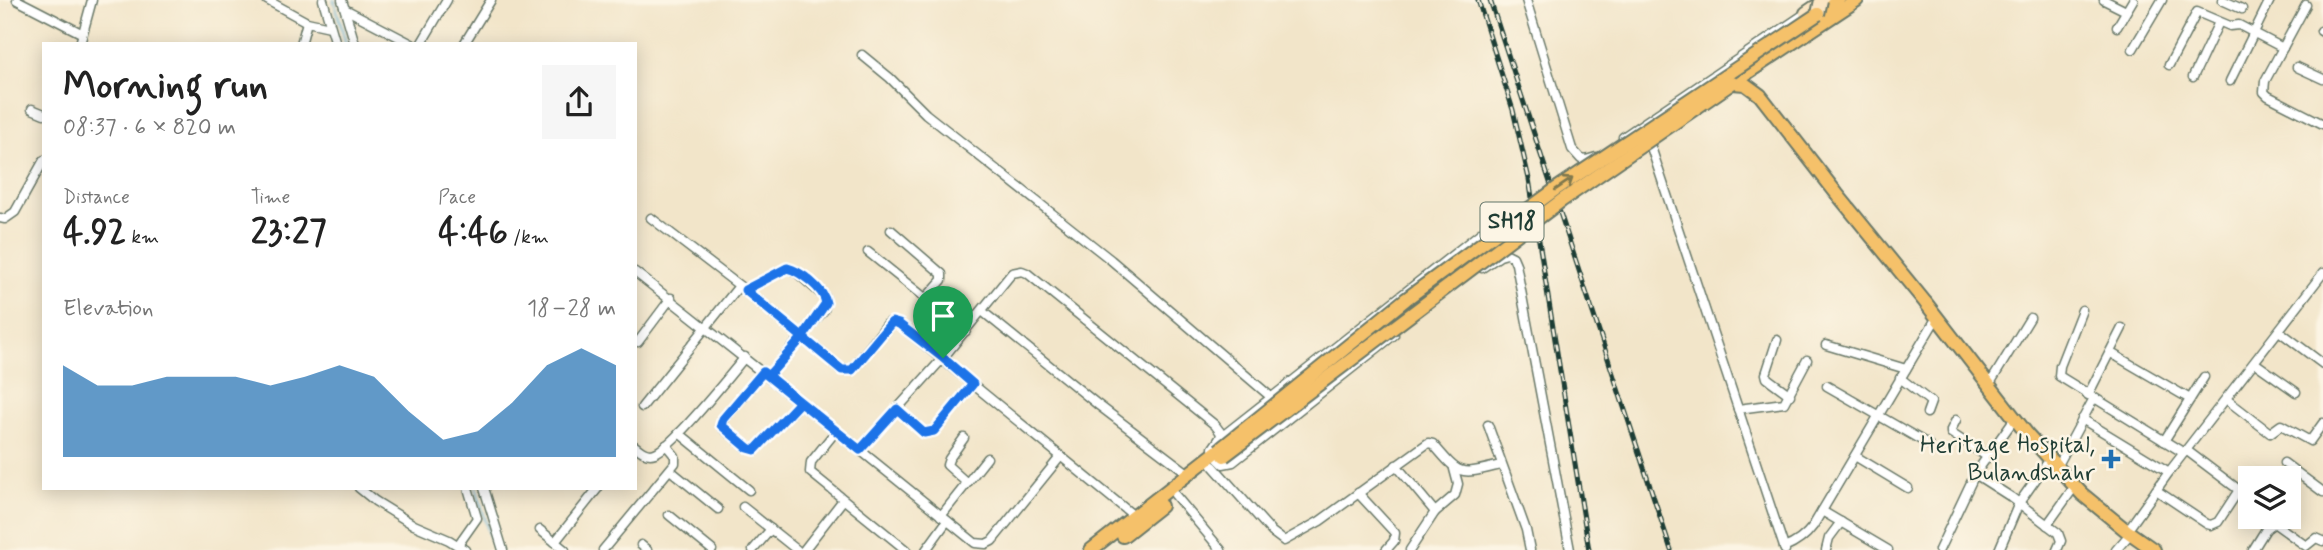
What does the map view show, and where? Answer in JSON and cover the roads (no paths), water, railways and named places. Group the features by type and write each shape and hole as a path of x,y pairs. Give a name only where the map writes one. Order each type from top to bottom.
{"main road":[{"path":"1812,13 1838,0"},
{"path":"1732,83 1857,0"},
{"name":"SH18","path":"1104,550 1175,495 1218,454 1406,299 1556,189 1812,13"},
{"path":"1732,83 1745,84 1760,95 2015,418 2054,463 2075,486 2128,533 2154,550"},
{"name":"SH18","path":"1091,550 1189,474 1561,201 1732,83"}],"street":[{"path":"17,0 81,33"},
{"path":"267,0 307,22 340,30"},
{"path":"323,0 340,30 353,42"},
{"path":"422,42 447,0"},
{"path":"465,42 491,0"},
{"path":"1526,0 1572,149 1581,159 1586,160 1592,159 1812,13 1823,0"},
{"path":"1812,13 1814,0"},
{"path":"2104,0 2126,11"},
{"path":"2117,27 2133,0"},
{"path":"2133,49 2162,0"},
{"path":"2222,0 2242,9"},
{"path":"2230,80 2270,0"},
{"path":"80,42 90,1"},
{"path":"337,42 344,5 409,42"},
{"path":"2306,5 2265,81 2264,92 2323,124"},
{"path":"2169,65 2195,13 2230,26 2239,25 2283,48"},
{"path":"302,42 307,22"},
{"path":"2193,77 2219,22"},
{"path":"862,55 926,114 1111,260 1271,397"},
{"path":"2297,67 2323,79"},
{"path":"32,109 42,113"},
{"path":"1649,141 1784,549 1806,536 1937,317"},
{"path":"0,218 5,219 15,212 42,164"},
{"path":"1218,454 1271,397 1506,213"},
{"path":"651,218 842,370 852,370 888,323 895,322 943,358 1134,516"},
{"path":"891,230 942,274 942,280 926,298"},
{"path":"868,252 966,331"},
{"path":"860,450 943,358 1012,273 1027,273 1219,428 1218,454 1223,464 1233,462 1455,286 1507,254 1513,257 1516,264 1570,550"},
{"path":"642,407 742,288 787,268 795,271 821,292 826,303 824,310 802,338 723,419 723,428 748,448 755,450 800,402"},
{"path":"637,273 975,543 986,544 992,541 1061,456"},
{"path":"2116,550 2169,472 2323,273"},
{"path":"638,342 671,298"},
{"path":"2082,310 2059,370 2063,379 2185,452 2238,488"},
{"path":"982,311 1189,474"},
{"path":"1989,385 2030,318"},
{"path":"1999,550 2019,503 2054,463 2082,419 2122,328"},
{"path":"2279,331 2323,364"},
{"path":"1777,340 1766,374 1767,378 1790,395"},
{"path":"1826,345 1906,369"},
{"path":"2111,353 2190,400"},
{"path":"637,447 649,454 656,453 666,445 745,357"},
{"path":"1738,409 1784,403 1807,360"},
{"path":"2255,363 2296,392"},
{"path":"2164,441 2204,377"},
{"path":"1900,378 1931,402 1927,413"},
{"path":"897,409 924,433 929,433 934,431 973,384"},
{"path":"1827,386 1928,444"},
{"path":"2226,399 2270,433 2281,425 2311,441 2323,423"},
{"path":"1939,550 1975,474 2015,418"},
{"path":"2082,419 2169,472"},
{"path":"1956,420 1951,433 1986,456"},
{"path":"1488,425 1526,530 1530,550"},
{"path":"836,431 809,467 814,476 906,550"},
{"path":"679,433 749,491"},
{"path":"964,439 948,459 947,465 967,483"},
{"path":"1218,454 1272,532 1284,541 1320,521 1430,443 1454,469 1463,472 1501,465"},
{"path":"604,550 670,470 676,459 666,445"},
{"path":"1855,456 1908,488"},
{"path":"926,550 967,483 987,458"},
{"path":"2284,463 2323,492"},
{"path":"1396,465 1435,512"},
{"path":"1410,550 1435,512 1457,490 1454,469"},
{"path":"670,470 718,509"},
{"path":"1975,474 2019,503 2060,537 2057,550"},
{"path":"2047,525 2075,486"},
{"path":"361,490 374,501 414,525 461,548 477,518 469,490"},
{"path":"486,490 503,550"},
{"path":"555,542 596,490"},
{"path":"2156,490 2211,525 2218,522 2238,491"},
{"path":"1358,493 1395,533 1394,541 1386,550"},
{"path":"1175,495 1221,550"},
{"path":"804,550 843,500"},
{"path":"743,507 797,550"},
{"path":"1822,511 1888,550"},
{"path":"669,515 712,550"},
{"path":"1826,550 1829,538 1841,522"},
{"path":"2253,550 2266,528 2274,523 2306,547 2314,538 2323,541"},
{"path":"753,550 771,529"},
{"path":"540,530 565,550"}],"waterway":[{"path":"334,0 345,42"},
{"path":"477,490 494,550"}],"railway":[{"path":"1478,0 1513,110 1529,179 1589,550"},
{"path":"1490,0 1671,550"}],"place":[{"name":"Heritage Hospital, Bulandshahr","path":"2111,459"}]}
